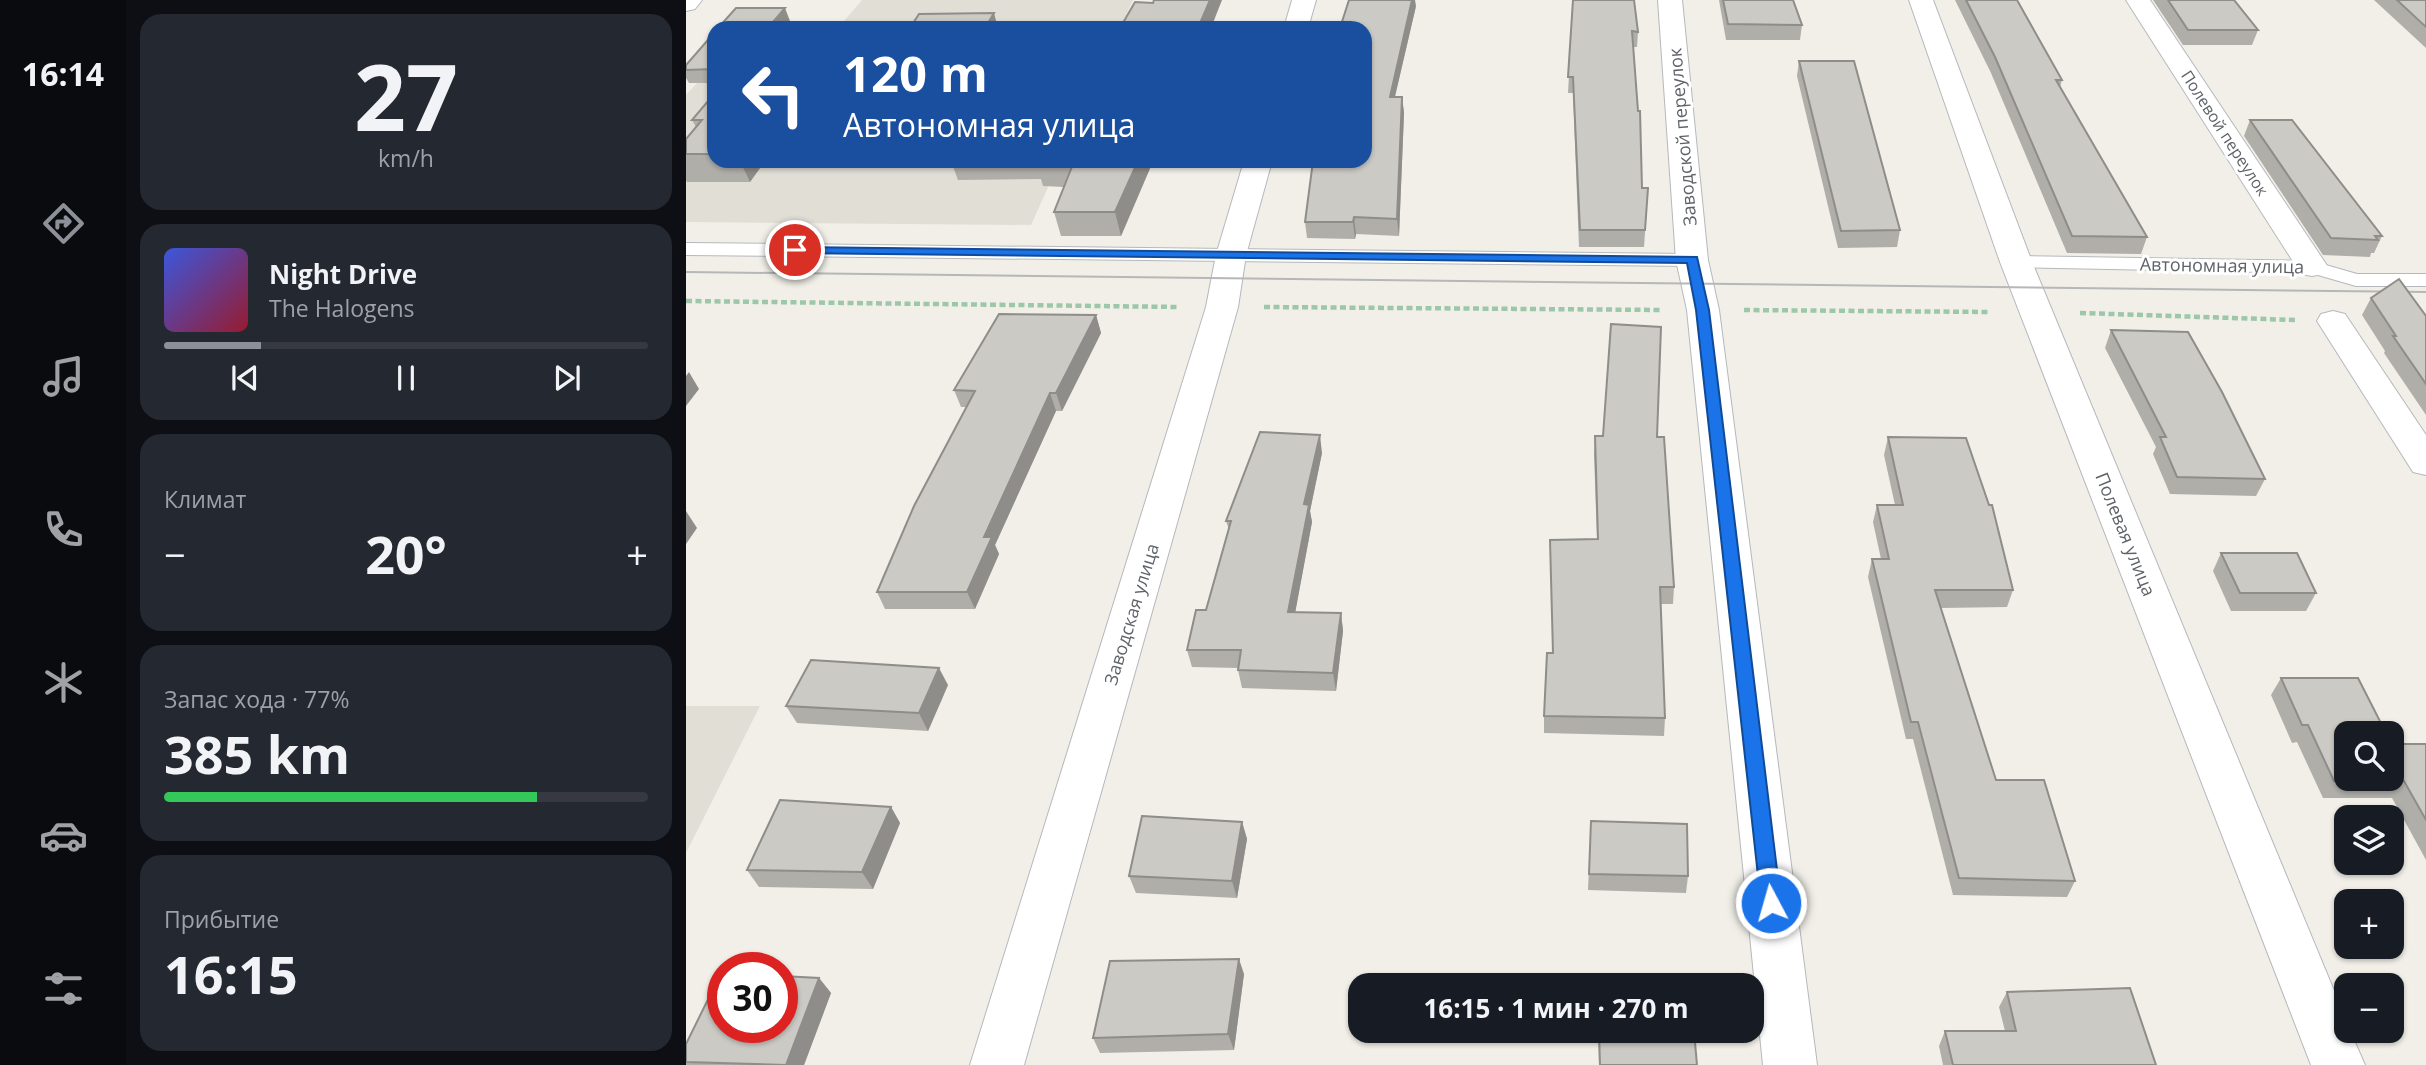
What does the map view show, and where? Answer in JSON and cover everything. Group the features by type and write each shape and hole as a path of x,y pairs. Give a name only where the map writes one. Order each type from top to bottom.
{"street":[{"path":"686,4 690,0"},
{"path":"1298,21 1304,0"},
{"name":"Заводской переулок","path":"1670,0 1692,260 1703,310 1790,1065"},
{"name":"Полевая улица","path":"1921,0 2016,262 2339,1065"},
{"name":"Полевой переулок","path":"2138,0 2312,267"},
{"name":"Заводская улица","path":"997,1065 1222,307 1231,255 1256,168"},
{"path":"2333,321 2426,463"}],"lane":[{"path":"686,249 1692,260"},
{"name":"Автономная улица","path":"2016,262 2312,267 2356,280 2426,280"}],"path":[{"path":"686,301 2037,312 2333,321"}],"shaded area":[{"path":"862,0 1133,0 1123,21 844,21"},
{"path":"707,72 707,168 1057,168 1031,225 686,222 686,95"},
{"path":"686,706 760,706 686,853"}],"building":[{"path":"1154,0 1210,0 1201,21 1124,21 1135,2 1153,3"},
{"path":"1349,0 1412,0 1390,97 1402,97 1397,219 1354,217 1353,222 1305,222 1312,168 1372,168 1372,21 1342,21"},
{"path":"1573,0 1634,0 1638,32 1632,31 1640,111 1642,188 1648,188 1645,230 1580,230 1573,77 1568,77"},
{"path":"1723,0 1793,0 1802,25 1728,24"},
{"path":"1966,0 2017,0 2062,80 2056,80 2147,237 2072,236 1995,57"},
{"path":"2168,0 2234,0 2258,30 2188,30"},
{"path":"2397,0 2426,0 2426,27"},
{"path":"736,8 785,8 774,21 724,21"},
{"path":"994,13 989,21 914,21 919,14"},
{"path":"707,41 707,69 686,70 686,65"},
{"path":"1799,61 1854,61 1900,230 1841,231"},
{"path":"707,102 707,154 686,154 686,139 702,120 692,120"},
{"path":"2250,120 2292,120 2382,236 2375,236 2378,240 2331,238"},
{"path":"1071,168 1135,168 1115,212 1054,212"},
{"path":"2399,279 2426,316 2426,384 2371,298"},
{"path":"999,314 1096,315 1056,393 1050,393 984,537 992,537 967,592 877,592 914,506 975,391 954,390"},
{"path":"1611,324 1661,327 1657,437 1664,437 1674,587 1660,587 1665,718 1544,716 1547,653 1553,653 1550,540 1598,539 1595,436 1603,436"},
{"path":"2111,330 2188,332 2222,392 2265,479 2177,477 2160,437 2166,437"},
{"path":"1260,432 1320,435 1304,504 1309,505 1288,612 1341,613 1333,673 1238,670 1241,650 1187,650 1196,610 1206,610 1231,521 1226,521"},
{"path":"1888,437 1966,438 1989,505 1992,505 2013,590 1935,590 1996,780 2044,780 2075,881 1959,878 1918,722 1911,722 1872,559 1889,559 1877,505 1903,505"},
{"path":"2221,553 2297,553 2316,593 2240,593"},
{"path":"811,660 939,668 919,713 786,706"},
{"path":"2281,678 2358,678 2380,721 2334,721 2334,781 2308,725 2302,725"},
{"path":"2404,744 2426,744 2426,820 2404,781"},
{"path":"780,800 891,807 862,872 747,870"},
{"path":"1142,816 1242,822 1232,881 1129,876"},
{"path":"1591,821 1687,824 1688,876 1589,874"},
{"path":"1239,959 1228,1034 1093,1038 1110,961"},
{"path":"798,977 819,978 798,1033"},
{"path":"2130,988 2156,1065 1953,1065 1945,1031 2016,1031 2007,992"},
{"path":"707,1001 707,1043 794,1043 786,1065 686,1062 686,1044"},
{"path":"1599,1043 1695,1043 1697,1065 1600,1065"}],"tram line":[{"path":"686,272 2426,292"}],"route":[{"path":"795,250 1692,260 1703,310 1771,903"}]}
